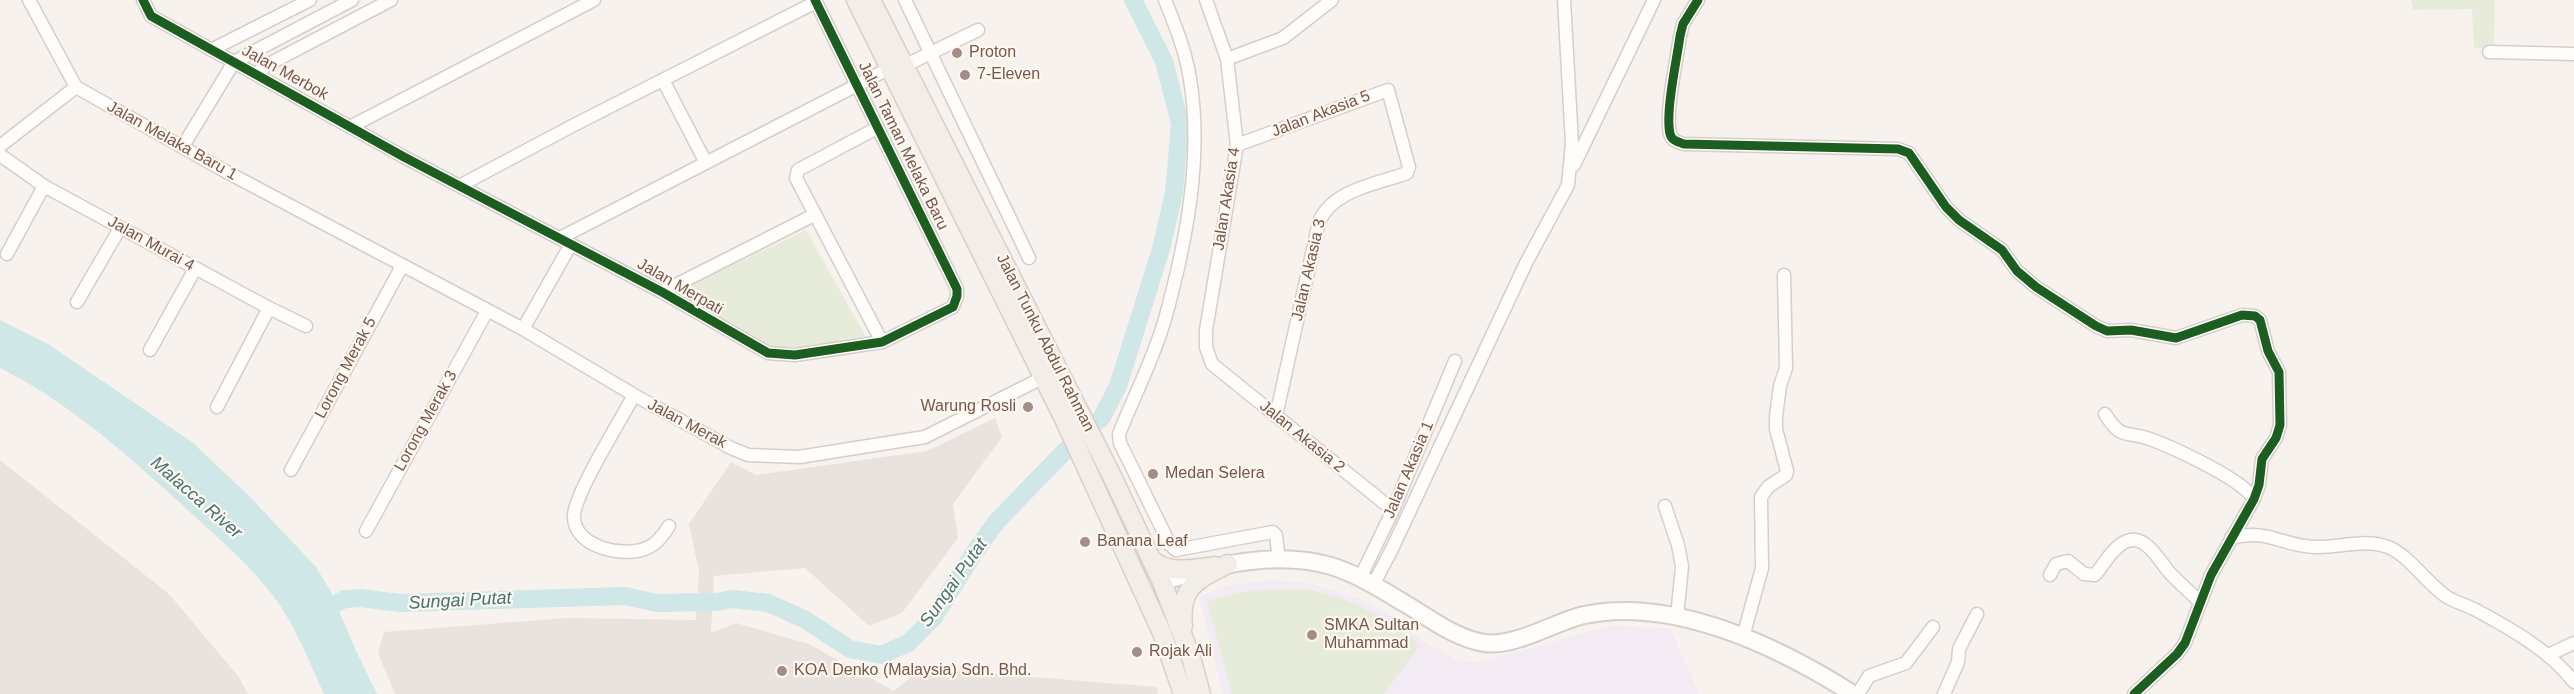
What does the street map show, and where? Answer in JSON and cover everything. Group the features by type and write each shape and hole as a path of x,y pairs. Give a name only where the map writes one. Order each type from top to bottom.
{"main road":[{"name":"Jalan Tunku Abdul Rahman","path":"856,0 897,67 1071,415 1080,454 1162,633 1183,693"},
{"name":"Jalan Tunku Abdul Rahman","path":"870,0 897,67 1042,378 1095,444 1111,474 1162,582 1191,657 1201,694"},
{"path":"1094,484 1141,567 1162,582"},
{"path":"1151,559 1161,567 1176,569 1279,560 1320,563 1367,582 1455,632 1486,643 1510,641 1585,615 1636,612 1677,617 1743,637 1794,661 1852,694"},
{"path":"1162,582 1228,564"},
{"path":"1191,657 1183,624 1185,596 1201,579 1228,564"},
{"path":"1162,582 1159,589 1159,604 1181,668 1183,693"}],"street":[{"path":"0,146 76,87 28,0"},
{"name":"Jalan Merbok","path":"143,0 151,16 404,157"},
{"path":"211,50 310,0"},
{"path":"183,146 234,62 352,0"},
{"path":"256,74 267,65 390,0"},
{"path":"350,127 594,0"},
{"path":"905,0 1029,258"},
{"path":"1165,0 1185,55 1190,80 1194,136 1188,216 1164,320 1119,434 1120,443 1170,545 1176,550 1273,532 1279,560"},
{"name":"Jalan Akasia 4","path":"1206,0 1227,59 1237,146 1206,330 1206,348 1212,364"},
{"path":"1227,59 1283,38 1332,0"},
{"path":"1564,0 1572,143 1571,171"},
{"path":"1367,582 1391,551 1526,263 1563,197 1571,171 1654,0"},
{"path":"1698,0 1683,24 1680,36 1670,119 1670,135 1674,141 1684,144 1752,147 1898,148 1909,153 1946,207 1959,220 2002,250 2017,271 2036,287 2096,326 2107,331 2131,330 2176,338 2242,315 2255,316 2260,320 2268,351 2279,372 2282,416 2276,438 2262,459 2259,485 2254,499 2211,575 2185,643 2134,694"},
{"path":"461,185 815,1"},
{"name":"Jalan Taman Melaka Baru","path":"815,1 957,289 957,296 952,307"},
{"path":"523,329 566,241 706,163 856,84 932,53 978,30"},
{"path":"2489,52 2574,54"},
{"path":"663,80 706,163"},
{"name":"Jalan Melaka Baru 1","path":"76,87 356,240"},
{"name":"Jalan Akasia 5","path":"1237,146 1388,90 1409,167 1407,173 1403,174"},
{"path":"878,128 798,170 796,178 882,342"},
{"name":"Jalan Murai 4","path":"0,155 44,186 268,308 306,326"},
{"name":"Jalan Merpati","path":"404,157 662,292 768,353 795,355 882,342 952,307"},
{"name":"Jalan Akasia 3","path":"1276,416 1319,222 1324,211 1333,201 1403,174"},
{"path":"7,254 44,186"},
{"path":"662,292 814,215"},
{"path":"77,302 120,228"},
{"name":"Jalan Merak","path":"356,240 523,329 634,395 748,455 799,457 925,437 1042,378"},
{"name":"Lorong Merak 5","path":"291,470 402,266"},
{"path":"150,350 195,268"},
{"path":"1743,637 1762,568 1763,510 1761,498 1768,487 1786,475 1787,471 1776,429 1778,394 1786,368 1784,274"},
{"path":"217,407 268,308"},
{"name":"Lorong Merak 3","path":"366,531 487,311"},
{"name":"Jalan Akasia 1","path":"1367,582 1393,510 1455,361"},
{"name":"Jalan Akasia 2","path":"1212,364 1393,510"},
{"path":"634,395 587,482 574,515 575,524 590,543 609,550 639,551 650,547 669,526"},
{"path":"2104,414 2114,428 2123,434 2149,439 2221,474 2239,483 2254,499"},
{"path":"1111,474 1132,467"},
{"path":"1665,506 1678,545 1682,566 1677,617"},
{"path":"2231,538 2248,533 2316,548 2358,543 2390,548 2448,597 2475,610 2548,654 2574,682"},
{"path":"2050,575 2056,564 2068,561 2084,574 2095,575 2119,545 2126,541 2139,540 2153,550 2169,572 2200,602"},
{"path":"1944,694 1958,662 1959,649 1977,614"},
{"path":"1858,694 1869,676 1906,663 1933,627"},
{"path":"2548,654 2574,643"}],"shaded area":[{"path":"995,418 1002,437 953,504 958,538 902,613 869,626 805,568 714,576 711,633 736,623 809,644 894,691 922,668 1157,687 1158,694 395,694 378,653 384,632 568,618 696,620 699,572 689,524 731,462 756,475 927,451"},
{"path":"0,460 169,594 238,676 248,694 0,694"},
{"name":"SMKA Sultan Muhammad","path":"1273,580 1313,584 1358,598 1392,616 1423,641 1458,661 1481,662 1609,626 1670,628 1699,694 1223,694 1199,596 1232,585"}],"green space":[{"path":"2411,0 2495,0 2494,48 2474,48 2472,9 2413,10"},
{"path":"806,230 866,337 850,345 764,348 672,294"},
{"path":"1274,589 1311,590 1344,600 1384,620 1420,645 1384,694 1232,694 1207,601 1240,592"}],"water":[{"name":"Malacca River","path":"0,320 48,344 192,442 250,497 316,567 331,592 377,694 324,694 289,620 265,585 245,563 124,453 77,415 0,368"}],"waterway":[{"name":"Sungai Putat","path":"314,614 345,599 360,598 400,603 625,596 657,603 716,602 733,599 768,603 804,619 850,649 881,655 908,643 934,617 997,521 1062,454 1102,417 1118,386 1161,249 1174,193 1180,124 1164,61 1133,0"}],"cycle path":[{"path":"143,0 151,16 404,157 662,292 768,353 795,355 882,342 953,307 957,296 957,289 815,0"},
{"path":"1698,0 1683,24 1674,71 1669,124 1670,134 1676,141 1684,144 1898,149 1909,153 1946,207 1959,220 2002,250 2017,271 2036,287 2096,326 2107,331 2131,330 2176,338 2242,315 2255,316 2260,320 2268,351 2279,372 2280,425 2276,438 2262,459 2259,485 2254,499 2211,575 2185,643 2177,654 2134,694"}],"place":[{"name":"Proton","path":"957,53"},
{"name":"7-Eleven","path":"965,75"},
{"name":"Warung Rosli","path":"1028,407"},
{"name":"Medan Selera","path":"1153,474"},
{"name":"Banana Leaf","path":"1085,542"},
{"name":"SMKA Sultan Muhammad","path":"1312,635"},
{"name":"Rojak Ali","path":"1137,652"},
{"name":"KOA Denko (Malaysia) Sdn. Bhd.","path":"782,671"}]}
